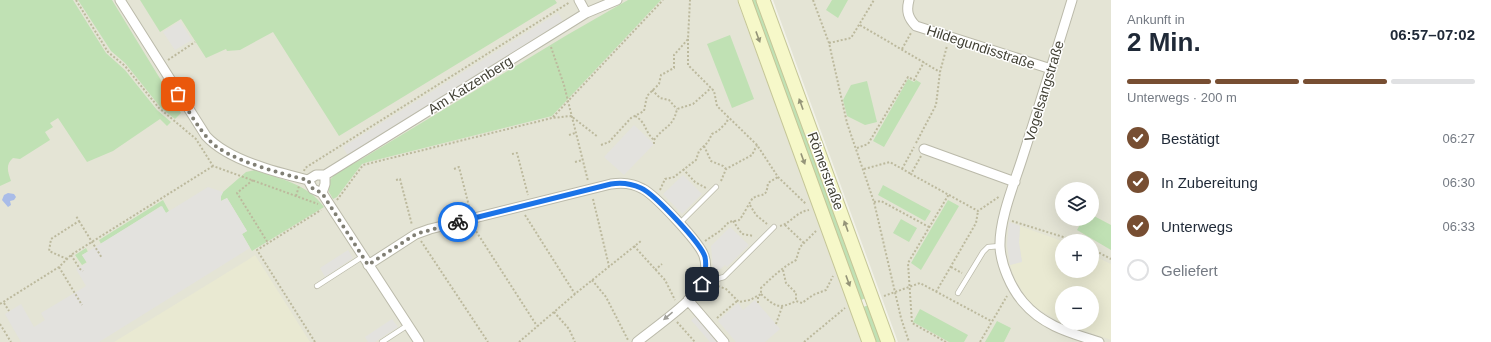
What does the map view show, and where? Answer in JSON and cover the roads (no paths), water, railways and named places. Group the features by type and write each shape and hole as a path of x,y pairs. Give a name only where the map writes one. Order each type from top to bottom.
{"main road":[{"name":"Römerstraße","path":"745,0 869,342"},
{"name":"Römerstraße","path":"763,0 888,342"}],"street":[{"path":"120,0 197,124 212,143 229,154 244,161 304,180 313,189 322,193 362,257 419,342"},
{"path":"579,0 586,13"},
{"name":"Am Katzenberg","path":"304,180 316,175 325,175 586,13 617,0"},
{"name":"Hildegundisstraße","path":"909,0 908,12 910,19 916,26 1051,69"},
{"name":"Vogelsangstraße","path":"1072,0 1011,195 1000,246 1005,266 1013,286 1022,301 1033,312 1047,323 1060,329 1099,342"},
{"path":"924,150 1015,182"},
{"path":"322,193 325,184 325,175"},
{"path":"368,265 416,234 472,218 623,182 642,188 654,197 699,247 704,257 703,280 688,300 637,342"},
{"path":"688,300 724,342"}],"lane":[{"path":"679,224 716,187"},
{"path":"703,280 724,277 772,227"},
{"path":"958,293 988,247 1000,246"},
{"path":"317,286 362,257"},
{"path":"382,342 408,325"}],"water":[{"path":"8,193 14,194 16,197 14,200 10,201 11,205 8,207 2,200 4,195"}]}
